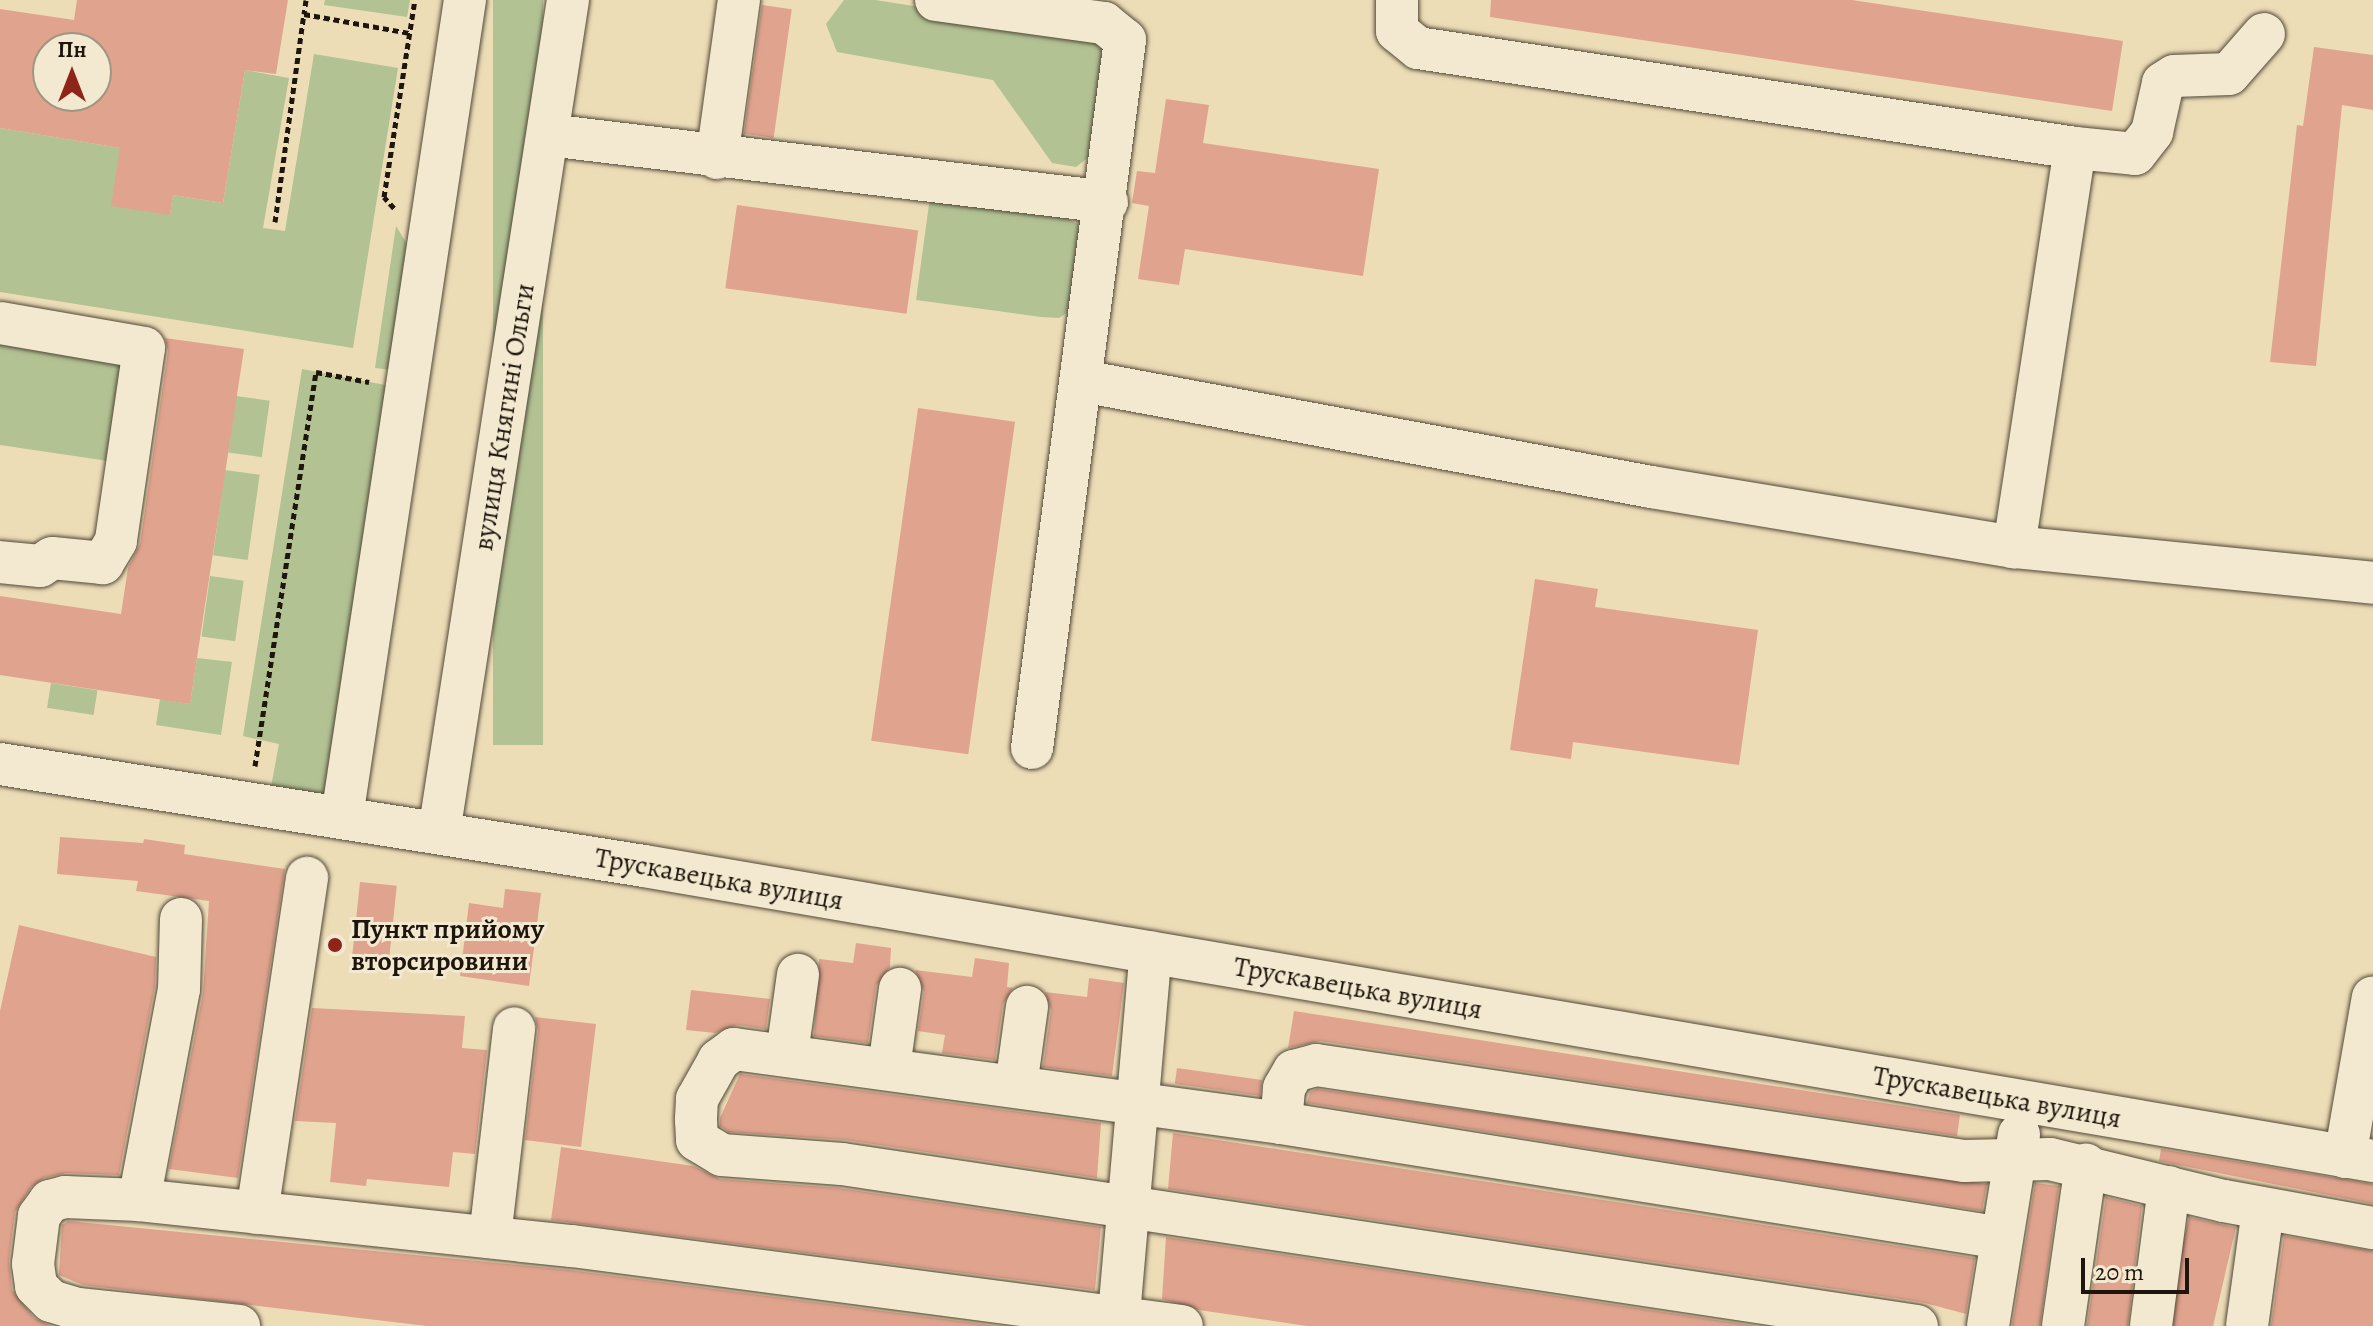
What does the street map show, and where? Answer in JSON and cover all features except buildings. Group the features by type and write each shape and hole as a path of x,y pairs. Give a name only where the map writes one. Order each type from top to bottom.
{"street":[{"path":"342,817 465,0"},
{"name":"вулиця Княгині Ольги","path":"439,833 568,0"},
{"path":"717,158 739,0"},
{"path":"936,0 1117,28 1127,54 1032,748"},
{"path":"1397,0 1397,31 1418,48 2075,148 2135,154 2152,132 2163,83 2174,76 2229,74 2264,34"},
{"path":"548,135 717,158 1107,202"},
{"path":"2014,547 2075,148"},
{"path":"0,323 144,348 144,377 116,541 103,563 52,558 40,566 0,562"},
{"path":"1082,381 1651,487 2014,547 2373,583"},
{"name":"Трускавецька вулиця","path":"0,764 342,817 1151,952 2359,1159"},
{"path":"257,1213 307,878"},
{"path":"139,1200 179,989 181,919"},
{"path":"1119,1322 1151,952"},
{"path":"787,1054 798,975"},
{"path":"889,1068 900,989"},
{"path":"2359,1159 2373,997"},
{"path":"1016,1086 1027,1007"},
{"path":"490,1237 514,1028"},
{"path":"1917,1326 842,1164 707,1150 697,1140 697,1099 719,1060 734,1049 787,1054 1281,1123 2002,1238"},
{"path":"1281,1123 1284,1088 1294,1071 1316,1065 1964,1161 2014,1160 2086,1165 2263,1209 2373,1228"},
{"path":"1988,1326 2024,1102"},
{"path":"2063,1326 2086,1165"},
{"path":"2151,1326 2169,1187"},
{"path":"239,1326 78,1309 51,1301 36,1286 33,1264 39,1216 50,1201 65,1197 139,1200 490,1237 1119,1322 1182,1326"},
{"path":"2247,1326 2263,1209"}],"path":[{"path":"275,222 306,0"},
{"path":"415,0 384,197 428,244"},
{"path":"304,14 410,33"},
{"path":"249,803 316,372 374,383"}],"green space":[{"path":"325,0 410,0 407,17 324,5"},
{"path":"493,0 543,0 543,745 493,745"},
{"path":"844,0 875,0 1088,33 1105,54 1089,157 1076,167 1052,163 993,80 837,52 826,24"},
{"path":"314,54 398,68 353,348 0,292 0,128 120,148 170,214 173,195 223,203 245,70 289,78 263,228 285,231"},
{"path":"930,197 1058,214 1078,224 1087,238 1070,311 1059,318 1041,317 916,300"},
{"path":"396,226 417,260 400,371 375,368"},
{"path":"0,337 125,358 108,461 0,445"},
{"path":"302,369 396,387 341,782 320,802 270,792 279,744 243,736"},
{"path":"236,396 270,401 262,457 228,452"},
{"path":"225,470 260,475 248,560 213,555"},
{"path":"210,576 244,581 235,641 202,636"},
{"path":"197,658 232,662 221,735 156,725 160,699 190,704"},
{"path":"51,683 97,690 94,715 47,708"}],"place":[{"name":"Пункт прийому вторсировини","path":"335,945"}]}
